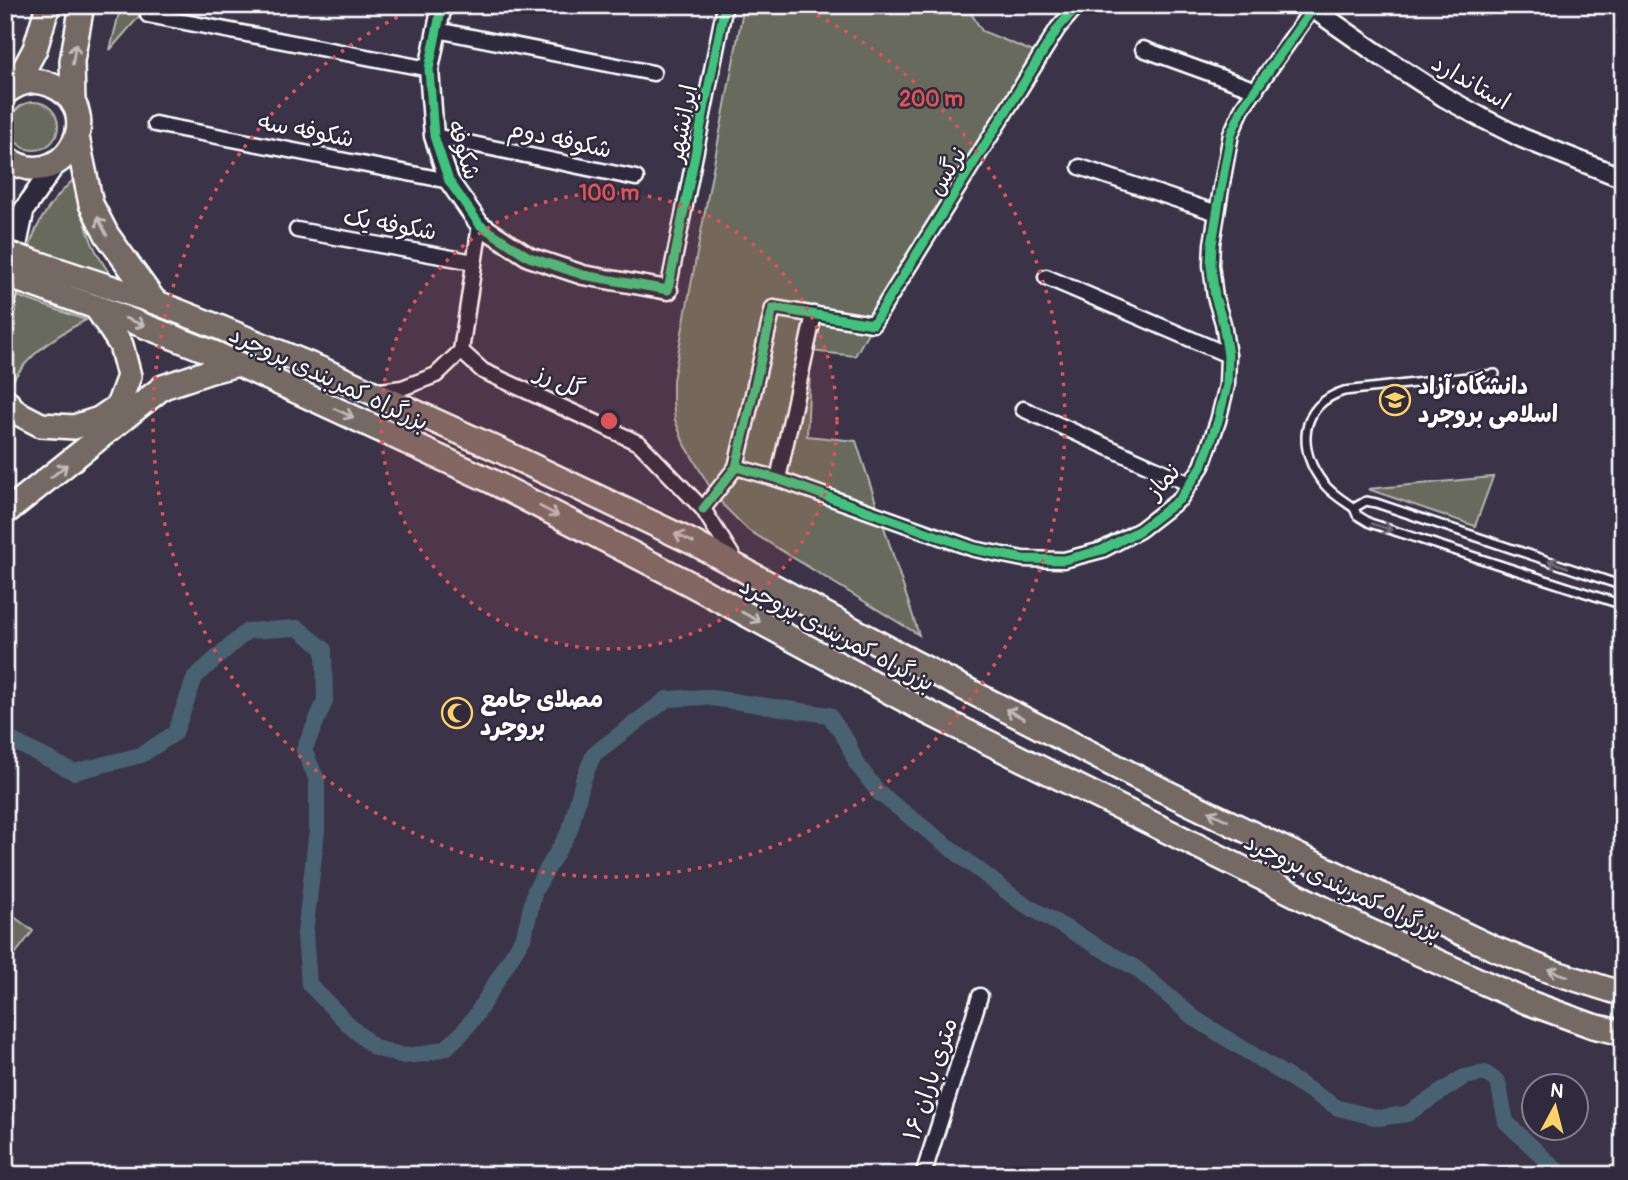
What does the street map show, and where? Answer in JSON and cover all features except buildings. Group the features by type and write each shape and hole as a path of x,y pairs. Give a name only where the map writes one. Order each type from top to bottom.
{"main road":[{"path":"10,89 35,49 47,5"},
{"path":"82,5 72,61 73,103 79,121 77,137 91,204 107,235 155,302"},
{"path":"10,89 24,82 47,83 57,87 73,103"},
{"path":"5,157 23,167 46,167 65,156 77,137"},
{"path":"5,301 24,211 56,163"},
{"path":"5,253 20,273"},
{"name":"بزرگراه کمربندی بروجرد","path":"20,273 155,302 325,371 670,531 977,695 1267,840 1493,948 1550,971 1623,994"},
{"name":"بزرگراه کمربندی بروجرد","path":"20,273 96,307 216,354 491,481 683,580 925,711 1367,930 1527,1002 1593,1026 1623,1033"},
{"path":"5,400 16,412 41,425 74,427 99,419 118,406 129,376 121,345 96,307"},
{"path":"5,513 163,387 238,364"}],"street":[{"name":"شکوفه","path":"442,5 429,69 434,136 449,181 480,225 529,257 583,275 668,290"},
{"name":"ایرانشهر","path":"668,290 725,5"},
{"name":"نرگس","path":"814,314 873,324 1058,28 1078,5"},
{"name":"نماز","path":"736,467 778,479 974,549 1023,559 1064,560 1102,550 1140,530 1180,499 1202,466 1227,385 1228,355 1211,265 1231,134 1242,107 1312,6"},
{"name":"استاندارد","path":"1312,6 1444,97 1522,138 1623,178"},
{"path":"148,15 429,69"},
{"path":"437,30 653,73"},
{"path":"1143,49 1256,90"},
{"name":"شکوفه سه","path":"155,124 449,181"},
{"name":"شکوفه دوم","path":"434,136 636,178"},
{"path":"1080,167 1217,213"},
{"path":"373,393 402,388 436,375 461,351 480,225"},
{"name":"شکوفه یک","path":"297,230 474,262"},
{"path":"1046,277 1228,355"},
{"path":"703,509 736,467 773,308 814,314 778,479"},
{"name":"گل رز","path":"461,351 483,371 640,444 703,509 739,567"},
{"path":"1023,409 1190,484"},
{"name":"۱۶ متری باران","path":"923,1175 980,996"}],"lane":[{"path":"1495,374 1344,391 1328,397 1310,416 1306,432 1312,465 1323,484 1354,508 1363,520 1623,605"},
{"path":"1354,508 1366,501 1376,503 1623,586"}],"green space":[{"path":"121,5 149,5 110,50"},
{"path":"744,5 966,5 982,31 1036,53 855,356 811,351 807,436 856,441 919,635 748,530 724,506 708,484 683,441 675,420 673,380"},
{"path":"34,102 51,109 58,126 51,143 34,150 17,143 10,126 17,109"},
{"path":"77,176 82,187 88,232 111,275 29,249 48,209"},
{"path":"17,296 86,320 43,347 25,364 10,385"},
{"path":"1493,477 1475,526 1368,489"},
{"path":"5,910 33,931 5,967"}],"waterway":[{"path":"5,737 74,772 141,755 175,733 195,677 247,631 298,628 324,649 325,701 304,750 317,780 317,830 305,934 309,984 375,1048 404,1056 446,1048 476,1015 524,936 535,890 570,830 583,780 594,754 667,699 705,697 829,715 847,741 856,763 879,793 1019,901 1137,969 1194,1018 1338,1108 1379,1118 1407,1114 1464,1077 1485,1073 1498,1082 1506,1122 1562,1175"}],"cycle path":[{"path":"442,5 429,69 434,136 449,181 480,225 529,257 583,275 668,290 725,5"},
{"path":"736,467 773,308 873,324 1058,28 1078,5"},
{"path":"703,509 736,467 778,479 974,549 1023,559 1064,560 1102,550 1140,530 1180,499 1202,466 1227,385 1228,355 1211,265 1212,244 1231,134 1243,107 1315,5"}],"place":[{"name":"دانشگاه آزاد اسلامی بروجرد","path":"1395,400"},
{"name":"مصلای جامع بروجرد","path":"457,713"}]}
